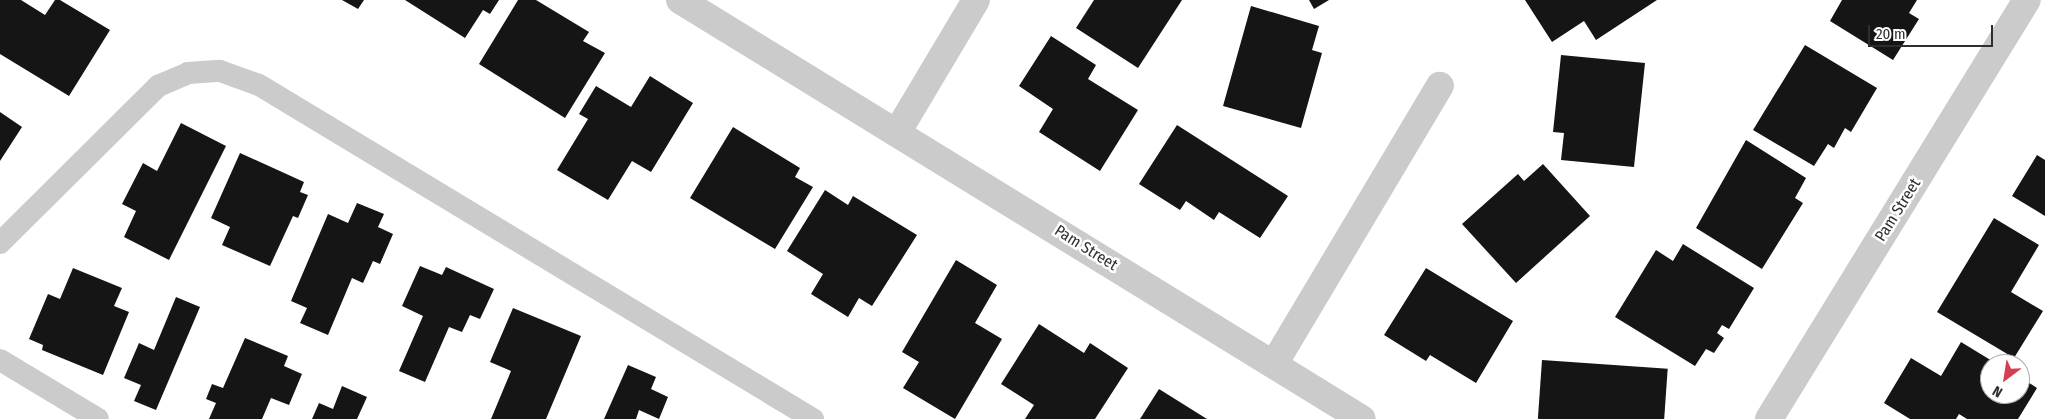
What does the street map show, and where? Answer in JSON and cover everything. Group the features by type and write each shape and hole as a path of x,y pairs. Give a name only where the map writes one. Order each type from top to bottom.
{"street":[{"name":"Pam Street","path":"680,0 898,131 1362,419"},
{"path":"898,131 976,0"},
{"name":"Pam Street","path":"1769,419 2027,0"},
{"path":"1274,364 1440,86"}],"lane":[{"path":"0,243 158,86 188,73 220,71 259,84 813,419"},
{"path":"0,360 98,419"}],"building":[{"path":"0,0 21,0 45,15 55,0 60,0 110,30 69,96 0,54"},
{"path":"342,0 364,0 358,9"},
{"path":"405,0 499,0 490,14 483,10 465,38"},
{"path":"518,0 536,0 589,32 583,41 605,53 565,118 479,64"},
{"path":"1094,0 1182,0 1138,68 1076,28"},
{"path":"1309,0 1329,0 1314,9"},
{"path":"1525,0 1657,0 1596,40 1584,21 1552,42"},
{"path":"1842,0 1917,0 1909,13 1919,19 1893,60 1830,21"},
{"path":"1251,6 1319,26 1312,50 1322,53 1301,128 1223,106"},
{"path":"1051,36 1096,65 1088,79 1138,110 1100,171 1039,132 1053,109 1019,86"},
{"path":"1805,45 1877,88 1851,132 1845,128 1834,148 1828,144 1814,166 1753,130"},
{"path":"1561,55 1645,63 1634,167 1561,160 1564,133 1553,132"},
{"path":"650,76 693,103 651,172 632,161 608,200 557,170 588,119 579,114 596,86 631,107"},
{"path":"0,112 22,127 0,161"},
{"path":"181,123 226,146 169,260 124,237 136,211 122,204 143,163 157,171"},
{"path":"1177,125 1288,196 1260,238 1219,212 1214,220 1186,201 1180,210 1139,184"},
{"path":"733,127 800,168 795,177 813,187 775,249 690,198"},
{"path":"1746,140 1806,178 1795,198 1803,203 1762,269 1696,228"},
{"path":"240,153 304,182 300,192 308,195 298,218 293,216 270,266 222,245 230,227 211,218"},
{"path":"2037,155 2045,160 2045,216 2012,196"},
{"path":"1543,164 1590,216 1516,283 1462,224 1518,174 1524,181"},
{"path":"825,190 848,205 853,196 917,235 872,306 859,298 848,317 811,294 823,274 787,251"},
{"path":"357,203 384,214 378,227 393,234 380,264 373,261 363,283 352,278 328,335 300,323 307,308 291,301 328,214 348,223"},
{"path":"1994,218 2039,245 2011,292 2043,311 2016,354 2007,354 1937,312"},
{"path":"1683,244 1754,288 1729,329 1722,325 1717,333 1724,338 1714,353 1706,349 1695,366 1615,317 1656,250 1673,261"},
{"path":"956,260 997,285 975,323 1002,339 955,419 903,388 919,362 902,352"},
{"path":"420,266 442,275 446,267 494,289 480,319 470,315 462,332 449,327 425,382 399,371 423,316 402,306"},
{"path":"73,268 122,288 114,306 129,312 103,375 42,350 43,345 29,339 48,294 60,299"},
{"path":"1426,268 1513,321 1476,383 1430,355 1426,361 1384,335"},
{"path":"176,297 200,307 156,410 134,401 141,385 124,378 139,343 154,350"},
{"path":"513,308 581,336 546,419 491,419 511,371 490,362"},
{"path":"1039,324 1084,353 1090,343 1128,368 1095,419 1025,419 1034,405 1001,384"},
{"path":"245,338 288,356 284,366 302,374 289,405 271,398 262,419 209,419 216,403 206,399 212,384 223,388"},
{"path":"1961,342 1981,354 1980,404 2027,404 2018,419 1967,419 1959,414 1956,419 1910,419 1884,403 1911,358 1941,376"},
{"path":"1542,360 1668,369 1664,419 1538,419"},
{"path":"628,365 656,377 651,389 668,397 659,419 639,410 636,419 604,419"},
{"path":"2030,383 2037,388 2030,399"},
{"path":"342,386 367,397 357,419 312,419 319,403 333,409"},
{"path":"1159,389 1207,419 1140,419"}]}
